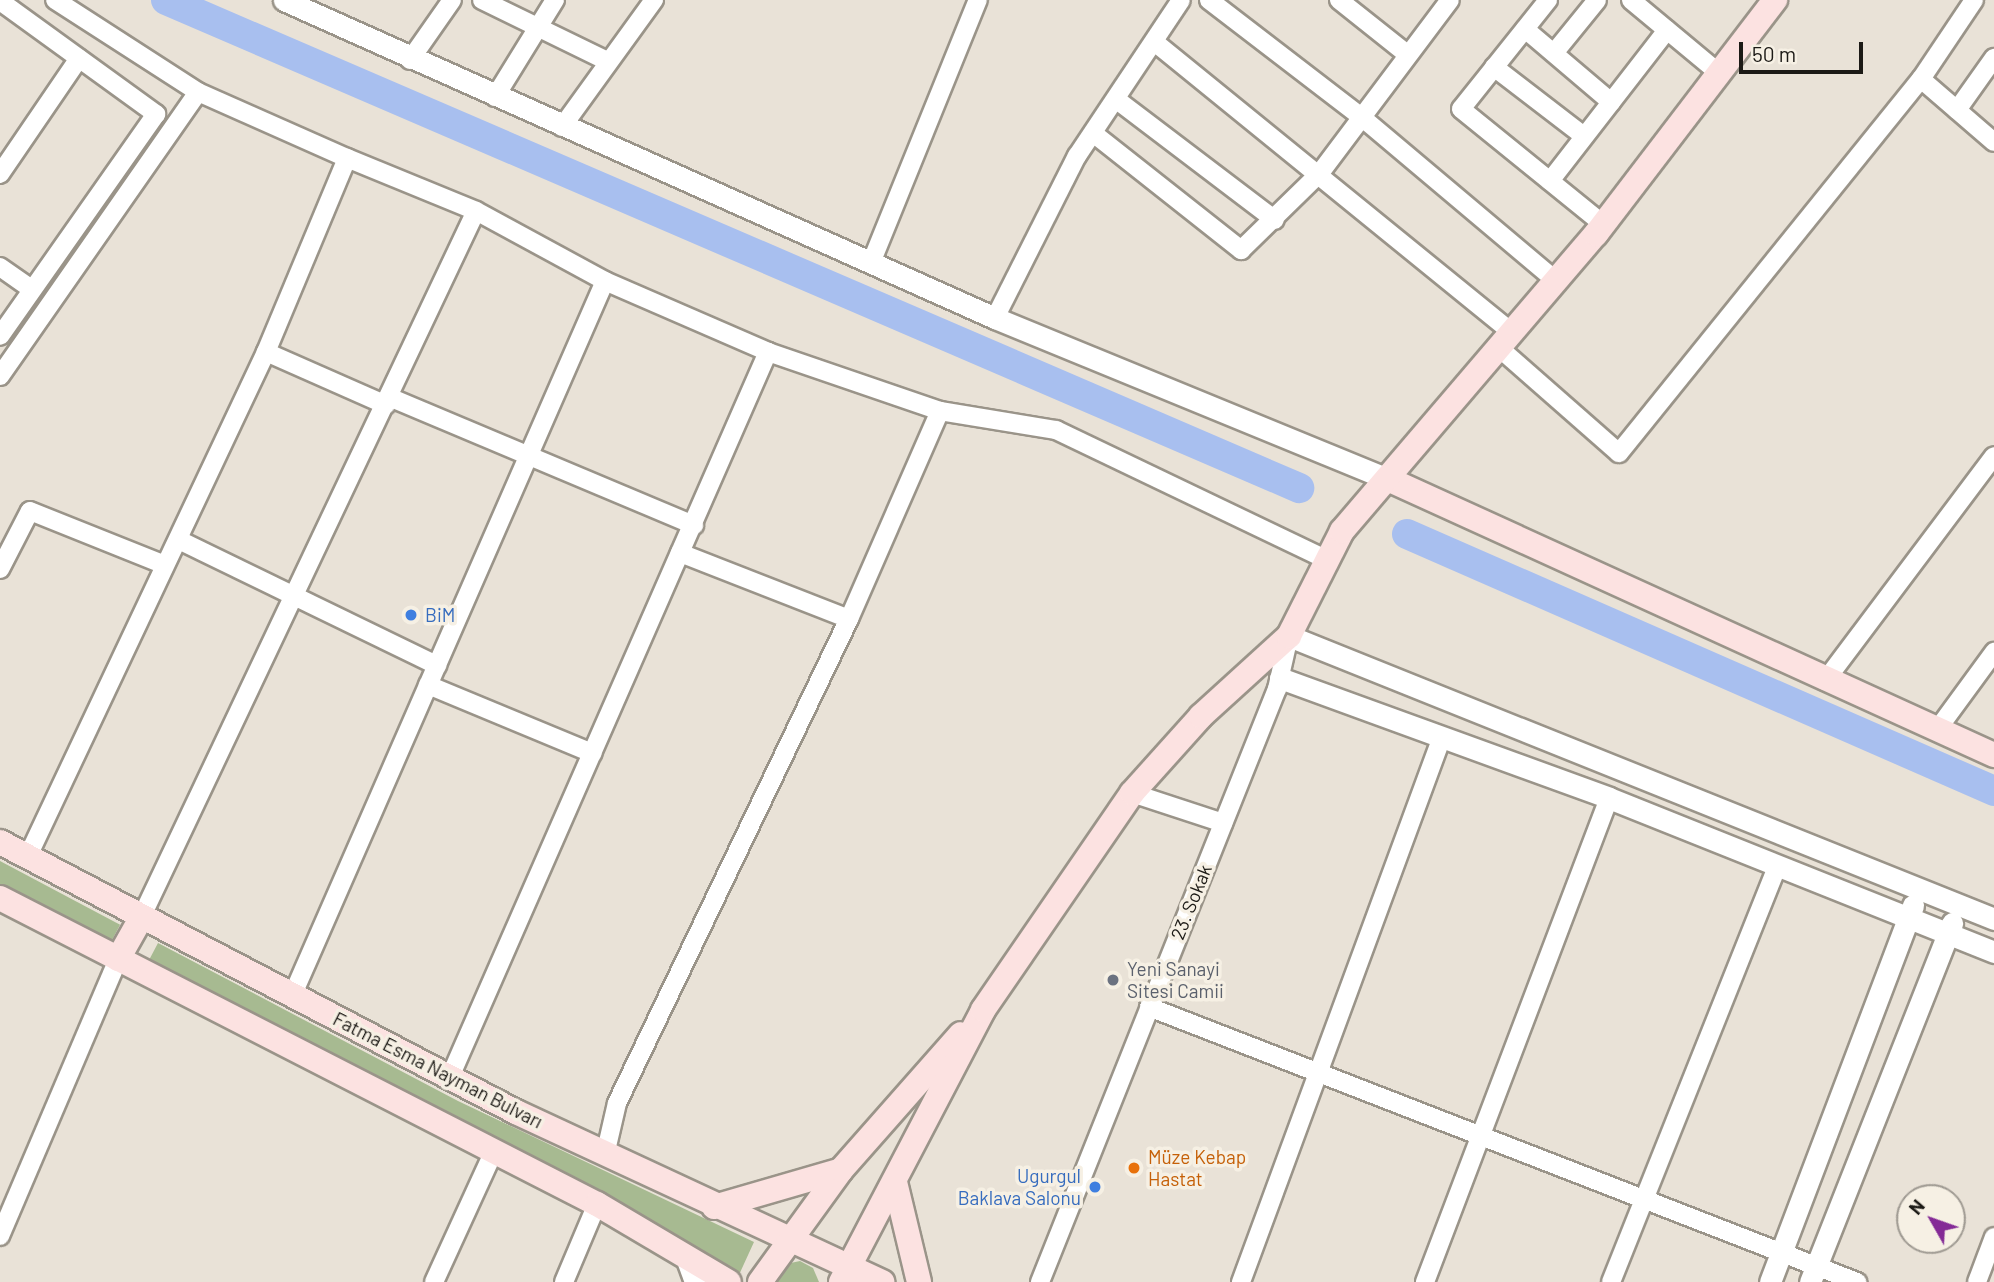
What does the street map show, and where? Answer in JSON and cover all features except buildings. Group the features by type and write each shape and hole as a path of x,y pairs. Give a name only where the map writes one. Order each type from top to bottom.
{"main road":[{"path":"760,1282 784,1240 841,1170 983,1010 1132,793 1201,716 1289,636 1342,531 1390,480 1503,338 1604,224 1719,73 1767,3"},
{"path":"1390,480 1825,681 1994,755"},
{"name":"Fatma Esma Nayman Bulvarı","path":"0,842 141,918 605,1155 784,1240 846,1275 883,1282"},
{"path":"0,898 597,1204 729,1282"},
{"path":"118,959 141,918"},
{"path":"846,1275 983,1010"},
{"path":"714,1207 841,1170"},
{"path":"895,1182 919,1282"}],"street":[{"path":"55,0 198,92 476,211 605,281 768,352 940,411 1056,430 1327,560"},
{"path":"284,0 410,60 995,318 1390,480"},
{"path":"410,60 452,0"},
{"path":"482,0 534,29 607,61"},
{"path":"495,97 534,29 555,0"},
{"path":"562,127 607,61 654,0"},
{"path":"871,263 978,0"},
{"path":"995,318 1093,133 1157,44 1181,0"},
{"path":"1209,0 1359,115 1555,280"},
{"path":"1339,0 1407,54"},
{"path":"1093,133 1241,250 1275,220 1320,173 1359,115 1450,0"},
{"path":"1548,0 1461,109 1604,224"},
{"path":"1554,53 1597,0"},
{"path":"1631,0 1719,73"},
{"path":"1157,44 1320,173 1503,338 1619,453 1921,79 1974,0"},
{"path":"0,335 156,114 1,4"},
{"path":"1525,30 1611,102"},
{"path":"1550,181 1667,30"},
{"path":"0,174 79,58"},
{"path":"1957,110 1994,58"},
{"path":"1494,67 1584,136"},
{"path":"1921,79 1994,142"},
{"path":"0,376 198,92"},
{"path":"1117,100 1275,220"},
{"path":"28,856 266,352 347,158"},
{"path":"141,918 296,597 476,211"},
{"path":"0,267 32,289"},
{"path":"293,994 531,457 605,281"},
{"path":"266,352 694,525"},
{"path":"450,1077 768,352"},
{"path":"605,1155 617,1103 849,619 940,411"},
{"path":"1825,681 1994,456"},
{"path":"0,569 30,511 165,565"},
{"path":"179,540 437,665"},
{"path":"680,553 849,619"},
{"path":"1289,636 1994,919"},
{"name":"23. Sokak","path":"1040,1282 1280,678 1289,636"},
{"path":"1937,730 1994,652"},
{"path":"1280,678 1609,798 1994,951"},
{"path":"428,685 592,753"},
{"path":"1241,1282 1442,737"},
{"path":"1132,793 1223,823"},
{"path":"1425,1282 1609,798"},
{"path":"1611,1282 1777,866"},
{"path":"1770,1282 1919,890"},
{"path":"1813,1274 1959,906"},
{"path":"0,1236 118,959"},
{"path":"1149,1007 1781,1254 1813,1274 1857,1282"},
{"path":"434,1282 494,1153"},
{"path":"564,1282 597,1204"},
{"path":"1977,1282 1994,1237"},
{"path":"686,1256 695,1282"}],"green space":[{"path":"0,861 120,925 108,947 0,889"},
{"path":"158,943 458,1101 754,1242 738,1277 148,962"},
{"path":"800,1261 813,1268 819,1282 775,1282 786,1264"}],"waterway":[{"path":"166,0 1299,488"},
{"path":"1407,534 1994,791"}],"place":[{"name":"BiM","path":"411,615"},
{"name":"Yeni Sanayi Sitesi Camii","path":"1113,980"},
{"name":"Müze Kebap Hastat","path":"1134,1168"},
{"name":"Ugurgul Baklava Salonu","path":"1095,1187"}]}
